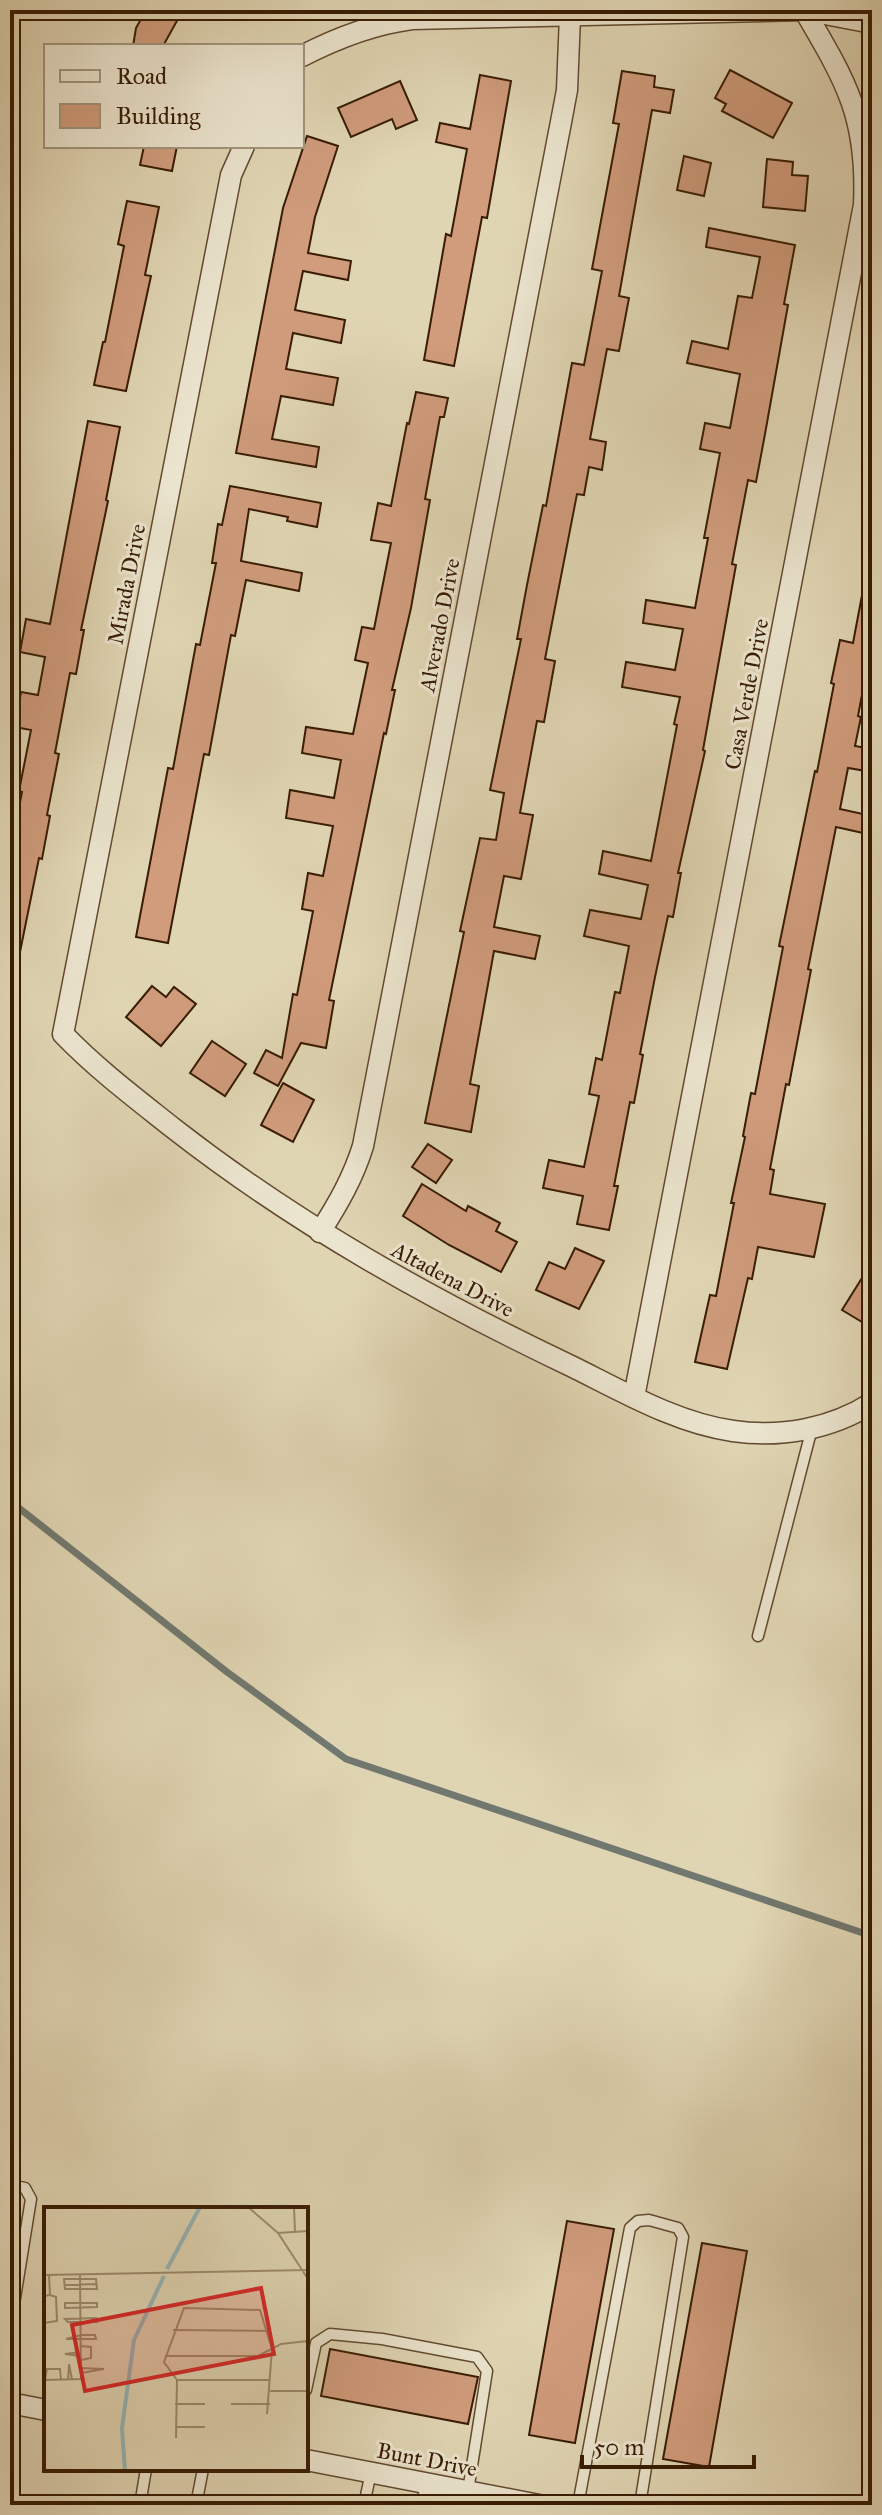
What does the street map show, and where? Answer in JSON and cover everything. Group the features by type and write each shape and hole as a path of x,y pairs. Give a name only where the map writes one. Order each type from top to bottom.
{"street":[{"path":"304,55 331,41 390,22 463,17 804,10 872,23"},
{"name":"Casa Verde Drive","path":"634,1397 864,205 862,140 854,105 838,67 804,10"},
{"name":"Alverado Drive","path":"320,1232 344,1196 363,1146 563,112 570,16"},
{"name":"Mirada Drive","path":"63,1034 231,175 243,148"},
{"name":"Altadena Drive","path":"63,1034 97,1069 204,1152 320,1232 479,1322 634,1397 678,1415 731,1431 788,1432 812,1428 837,1422 872,1403"},
{"path":"10,2403 44,2410"},
{"name":"Bunt Drive","path":"308,2460 539,2505"}],"lane":[{"path":"758,1636 812,1428"},
{"path":"10,2185 25,2188 31,2199 10,2329"},
{"path":"578,2505 630,2228 638,2221 649,2220 678,2228 683,2237 640,2505"},
{"path":"308,2381 316,2343 330,2334 382,2339 477,2357 487,2371 468,2491"},
{"path":"140,2505 146,2471"},
{"path":"196,2505 203,2471"},
{"path":"364,2505 371,2472"},
{"path":"422,2505 426,2483"}],"building":[{"path":"146,10 183,10 164,44 133,44 136,28"},
{"path":"730,70 792,103 773,138 722,111 726,104 715,98"},
{"path":"622,71 655,76 654,87 674,90 670,113 652,110 619,296 629,298 619,351 607,349 590,439 606,442 602,470 589,467 584,495 577,494 545,659 555,661 544,722 537,721 520,813 533,815 521,879 504,876 494,927 540,936 535,959 494,951 470,1084 479,1086 471,1132 425,1123 480,838 496,840 504,793 490,790 572,363 584,365 602,271 592,269 619,124 613,123"},
{"path":"480,75 511,81 487,218 482,217 454,366 424,360 446,234 451,236 467,149 436,142 440,123 470,129"},
{"path":"400,81 417,120 396,129 392,119 351,137 338,108"},
{"path":"307,136 338,146 315,217 308,253 351,261 348,280 303,271 295,310 345,320 341,343 293,333 286,369 338,378 333,405 281,396 272,439 319,447 316,467 236,453 283,208"},
{"path":"144,148 177,148 172,171 140,165"},
{"path":"684,156 711,163 704,196 677,190"},
{"path":"767,159 793,162 792,175 808,176 805,211 763,207"},
{"path":"127,201 159,207 145,275 151,276 126,391 94,385 124,246 118,244"},
{"path":"709,228 795,245 784,304 788,305 756,482 748,480 732,564 736,565 705,751 678,873 681,873 673,917 668,916 655,977 634,1103 630,1102 614,1186 618,1186 609,1230 577,1224 583,1196 543,1188 549,1160 584,1167 599,1096 589,1094 596,1058 602,1060 615,992 620,993 629,946 584,936 590,910 641,919 648,885 599,874 603,851 651,861 677,725 674,724 680,697 622,687 626,662 675,670 683,629 643,623 646,600 695,608 720,453 700,449 705,423 730,428 740,374 687,363 692,341 728,349 738,296 752,298 760,257 706,247"},
{"path":"416,392 448,398 444,417 440,417 425,499 430,500 411,608 392,690 395,690 329,1000 334,1001 326,1048 301,1043 278,1086 254,1073 266,1050 282,1058 293,994 297,995 313,911 302,909 308,873 323,876 333,826 286,818 290,790 334,798 341,760 302,753 306,727 353,734 368,663 355,660 362,627 374,629 391,543 371,540 378,503 391,506"},
{"path":"88,421 120,427 81,630 84,630 76,674 70,673 55,753 59,754 42,859 39,858 19,957 10,956 10,853 31,730 15,727 21,692 38,695 45,657 20,652 26,619 50,624"},
{"path":"230,486 321,503 317,527 249,509 241,561 302,573 299,591 246,580 235,636 231,635 209,755 204,754 168,943 136,937 168,768 173,769 196,644 200,645 216,563 212,563 218,524 222,525"},
{"path":"863,590 872,590 872,642 855,746 872,749 872,772 848,768 840,809 872,816 872,835 836,827 789,1085 786,1084 770,1169 774,1170 770,1194 825,1204 814,1257 758,1247 727,1369 695,1362 710,1295 716,1296 751,1093 755,1094 783,947 779,946 817,772 840,640 853,643"},
{"path":"152,986 166,997 174,987 196,1004 161,1046 126,1017"},
{"path":"212,1041 246,1064 225,1096 190,1073"},
{"path":"283,1083 314,1100 293,1142 261,1125"},
{"path":"428,1144 452,1160 436,1183 412,1167"},
{"path":"422,1184 466,1211 468,1206 500,1223 496,1231 517,1242 501,1272 403,1216"},
{"path":"575,1248 604,1261 579,1309 536,1290 549,1262 565,1269"},
{"path":"872,1262 872,1328 842,1310"},
{"path":"567,2221 614,2229 575,2443 529,2435"},
{"path":"702,2243 747,2251 709,2467 663,2459"},
{"path":"330,2349 478,2377 468,2424 321,2396"}],"waterway":[{"path":"10,1501 227,1672 346,1759 872,1936"}]}
